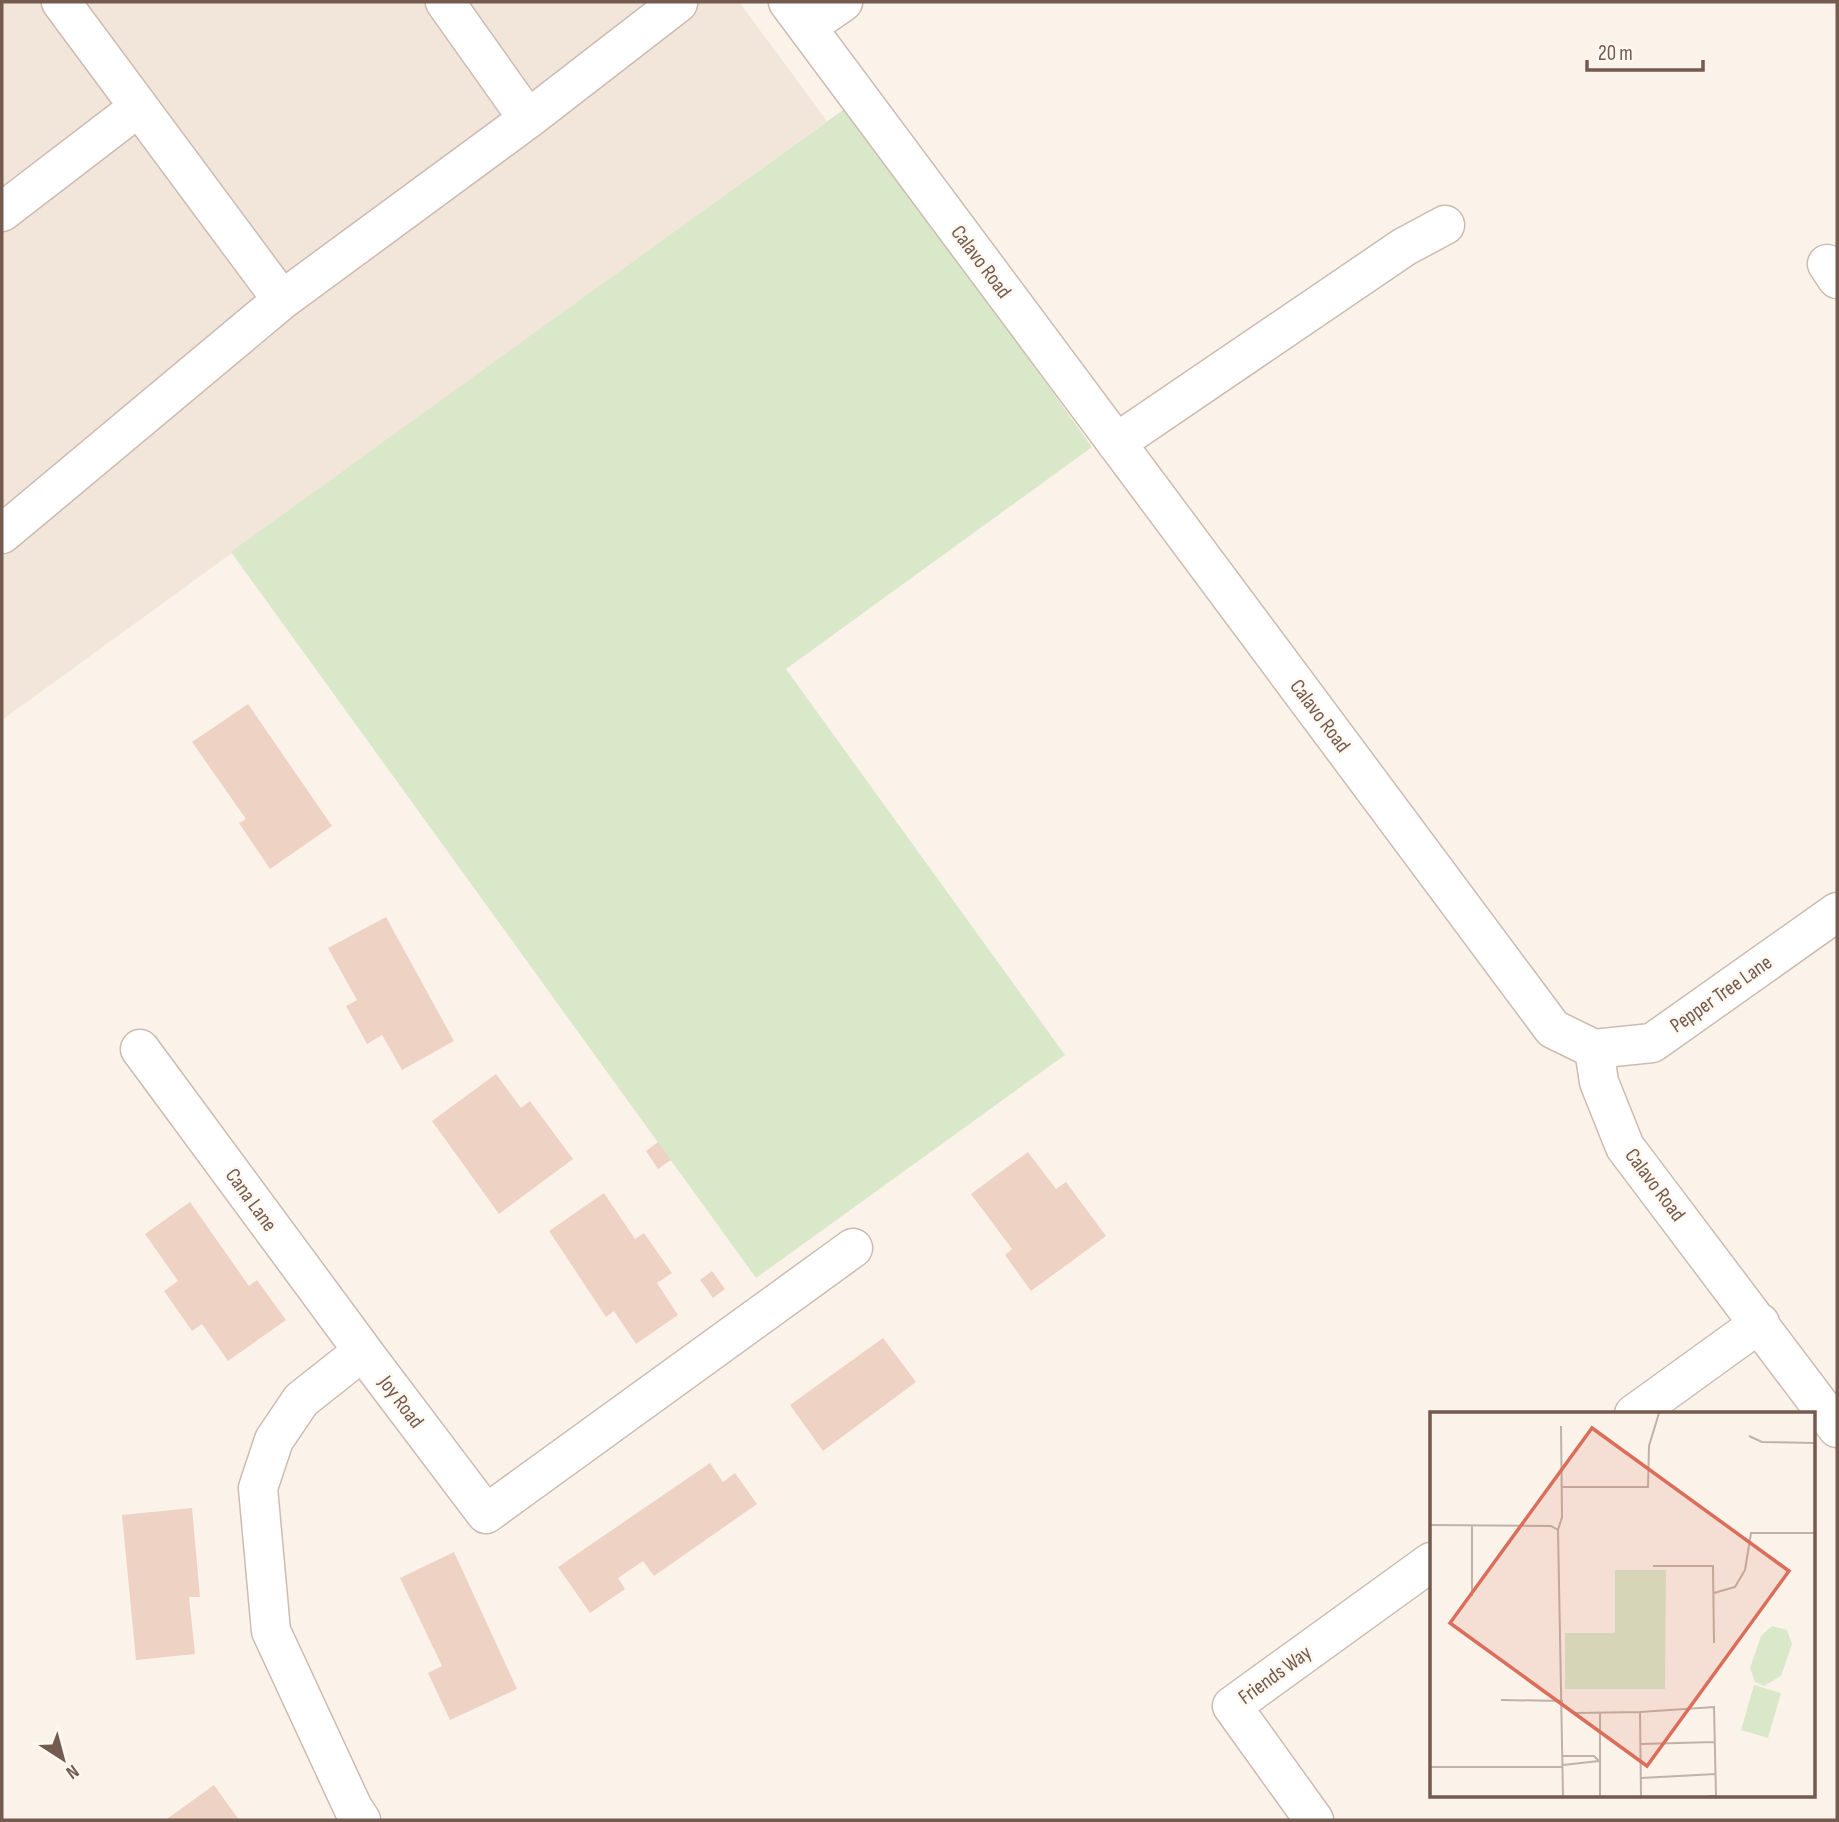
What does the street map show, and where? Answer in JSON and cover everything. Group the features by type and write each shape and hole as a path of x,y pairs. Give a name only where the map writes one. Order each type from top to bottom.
{"street":[{"path":"61,2 282,300"},
{"path":"445,2 528,119"},
{"path":"797,14 843,2"},
{"path":"2,534 282,300 528,119 678,3"},
{"name":"Calavo Road","path":"797,14 1553,1028 1594,1049 1600,1082 1625,1147 1837,1428"},
{"path":"2,212 139,107"},
{"path":"1116,443 1404,247 1445,225"},
{"name":"Pepper Tree Lane","path":"1594,1049 1652,1043 1837,912"},
{"name":"Cana Lane","path":"140,1049 363,1352"},
{"name":"Joy Road","path":"363,1352 486,1514 853,1248"},
{"path":"1637,1412 1760,1323"},
{"path":"361,1820 271,1631 258,1488 274,1440 301,1400 363,1352"},
{"name":"Friends Way","path":"1314,1820 1232,1706 1430,1563"}],"shaded area":[{"path":"2,2 739,2 827,121 2,720"}],"green space":[{"path":"847,107 1092,447 786,669 1065,1055 756,1278 231,552"}],"building":[{"path":"248,704 332,826 270,869 239,823 246,819 192,742"},
{"path":"386,917 454,1041 402,1070 382,1035 367,1044 346,1006 357,1000 328,948"},
{"path":"496,1074 521,1108 530,1101 573,1159 499,1214 432,1121"},
{"path":"658,1142 671,1160 658,1169 646,1151"},
{"path":"1028,1152 1056,1189 1066,1182 1106,1236 1031,1291 1005,1255 1012,1249 971,1194"},
{"path":"604,1193 635,1239 644,1233 672,1273 657,1283 678,1315 636,1344 614,1311 606,1317 549,1231"},
{"path":"190,1202 249,1286 257,1280 286,1320 228,1361 202,1324 192,1331 164,1291 178,1281 145,1234"},
{"path":"712,1271 725,1289 713,1298 700,1280"},
{"path":"883,1338 916,1382 823,1451 790,1405"},
{"path":"710,1463 723,1482 735,1473 757,1504 654,1576 643,1561 618,1578 625,1589 590,1613 558,1567"},
{"path":"192,1508 200,1597 189,1597 195,1654 136,1660 122,1515"},
{"path":"454,1552 517,1689 450,1720 428,1673 442,1666 400,1578"},
{"path":"214,1785 239,1820 167,1819"}]}
